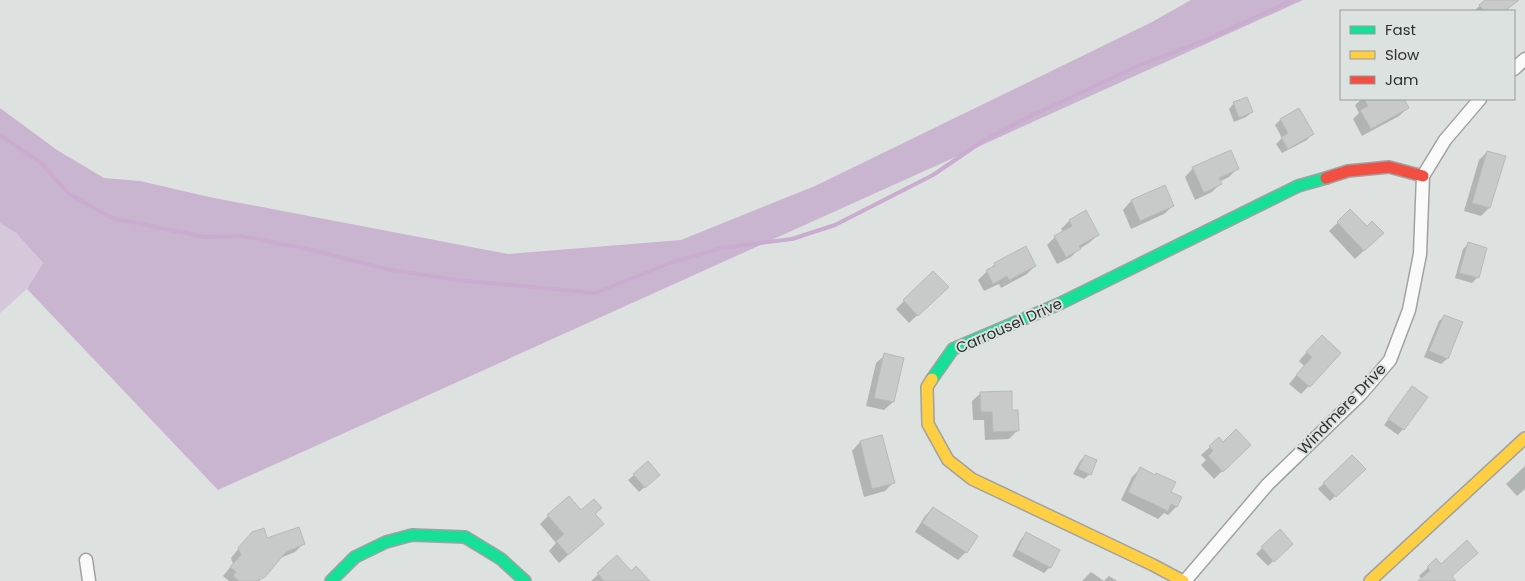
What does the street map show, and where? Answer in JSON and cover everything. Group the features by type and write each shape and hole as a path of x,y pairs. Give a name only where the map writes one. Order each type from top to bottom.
{"street":[{"path":"1515,68 1525,59"},
{"name":"Windmere Drive","path":"1184,581 1268,484 1361,394 1390,360 1409,310 1420,254 1423,176 1445,140 1479,100"},
{"name":"Carrousel Drive","path":"1184,581 972,479 948,460 928,424 928,387 952,348 1059,304 1298,186 1348,171 1390,167 1423,176"},
{"path":"1370,581 1525,438"},
{"path":"331,581 355,557 386,542 412,535 465,537 501,558 525,581"},
{"path":"86,560 89,581"}],"shaded area":[{"path":"1191,0 1303,0 218,490 27,289 43,263 16,233 0,223 0,108 57,150 104,178 140,181 209,197 508,254 681,240 815,186 1152,22"},
{"path":"0,223 16,233 43,263 27,289 0,313"}],"building":[{"path":"1485,0 1519,0 1506,10 1483,10 1479,5"},
{"path":"1247,97 1253,112 1239,118 1233,102"},
{"path":"1365,100 1405,100 1409,108 1371,129 1360,110 1368,106"},
{"path":"1299,108 1314,134 1288,149 1281,137 1288,133 1280,119"},
{"path":"1231,150 1239,169 1219,178 1222,184 1204,193 1192,167"},
{"path":"1487,151 1506,156 1490,208 1472,203"},
{"path":"1165,185 1174,206 1140,221 1131,200"},
{"path":"1350,209 1367,226 1372,221 1384,233 1364,251 1337,222"},
{"path":"1086,210 1099,235 1079,246 1081,249 1066,257 1054,236 1072,226 1069,220"},
{"path":"1468,242 1487,248 1479,278 1459,273"},
{"path":"1026,246 1036,266 1009,280 1007,276 993,284 986,270 995,266 994,263"},
{"path":"933,271 949,287 918,316 903,300"},
{"path":"1444,315 1463,322 1448,359 1429,351"},
{"path":"1322,335 1341,353 1310,387 1296,375 1312,357 1306,352"},
{"path":"884,353 904,358 894,402 874,398"},
{"path":"1412,386 1428,397 1404,430 1388,419"},
{"path":"1012,391 1012,410 1018,410 1019,431 993,432 992,412 981,412 980,392"},
{"path":"1236,429 1251,445 1223,472 1208,456 1213,451 1209,446 1219,437 1223,442"},
{"path":"882,435 895,483 872,489 860,441"},
{"path":"1085,455 1097,460 1091,475 1078,469"},
{"path":"1352,455 1366,469 1336,497 1323,483"},
{"path":"648,461 660,475 645,488 633,474"},
{"path":"1140,467 1155,475 1156,473 1176,482 1171,492 1182,497 1177,507 1171,504 1168,511 1128,492"},
{"path":"569,496 581,510 594,499 602,508 595,514 604,524 568,555 556,541 564,534 547,515"},
{"path":"933,507 978,536 967,553 922,523"},
{"path":"299,527 305,544 286,552 265,577 257,581 239,581 233,576 236,572 230,567 241,555 238,548 252,532 264,528 267,538"},
{"path":"1280,529 1293,544 1274,562 1261,547"},
{"path":"1026,532 1060,550 1051,568 1017,550"},
{"path":"1467,540 1478,553 1452,576 1456,581 1418,581 1430,571 1427,567 1436,558 1441,564"},
{"path":"617,555 631,571 636,566 650,581 604,581 597,573"}],"waterway":[{"path":"0,135 40,162 69,194 112,218 205,237 242,236 312,250 386,269 457,280 595,293 670,263 721,248 792,239 835,225 933,175 983,141 1027,118 1135,67 1208,39 1293,0"}],"traffic: fast":[{"path":"932,379 953,349 1059,304 1298,186 1326,178"},
{"path":"331,581 355,557 386,542 412,535 465,537 501,559 525,581"}],"traffic: slow":[{"path":"932,379 927,387 928,424 948,460 972,479 1183,581"},
{"path":"1370,581 1525,438"}],"traffic: jam":[{"path":"1326,178 1348,171 1389,167 1423,176"}]}
